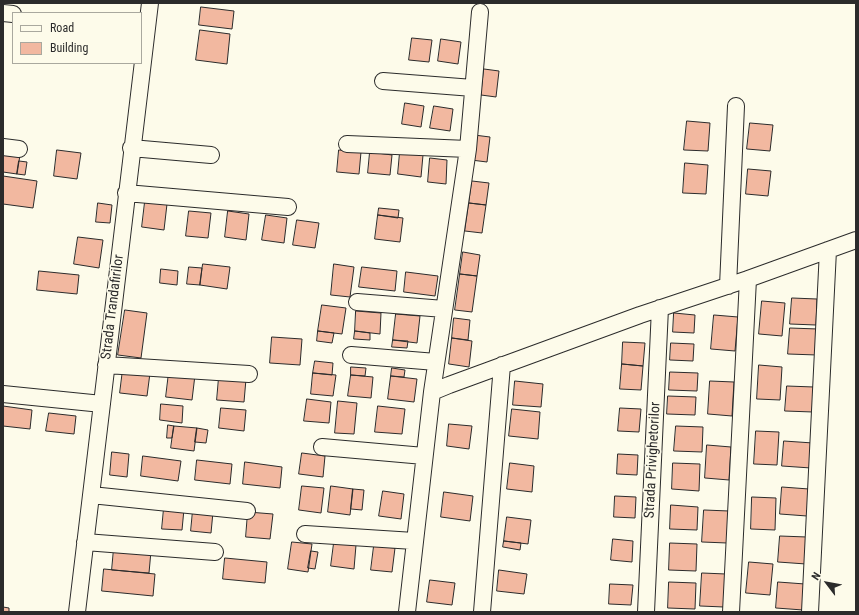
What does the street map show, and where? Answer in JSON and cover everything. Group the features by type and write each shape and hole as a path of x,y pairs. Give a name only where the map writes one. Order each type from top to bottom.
{"street":[{"name":"Strada Trandafirilor","path":"77,612 131,148 150,3"},
{"path":"407,612 432,392 468,149 480,12"},
{"path":"383,81 473,88"},
{"path":"728,286 736,106"},
{"path":"347,144 468,149"},
{"path":"3,147 19,149"},
{"path":"131,148 210,155"},
{"path":"126,193 288,207"},
{"path":"432,392 640,314 728,286 856,240"},
{"path":"810,612 828,250"},
{"path":"731,612 748,279"},
{"path":"357,302 444,309"},
{"name":"Strada Privighetorilor","path":"646,612 660,308"},
{"path":"351,355 436,362"},
{"path":"106,365 249,374"},
{"path":"482,612 502,365"},
{"path":"3,394 102,404"},
{"path":"322,447 424,456"},
{"path":"91,495 247,511"},
{"path":"305,534 414,541"},
{"path":"85,542 215,552"}],"building":[{"path":"201,7 234,11 232,29 199,25"},
{"path":"200,30 230,34 227,64 196,60"},
{"path":"412,38 432,40 429,62 409,60"},
{"path":"441,39 461,42 458,64 438,61"},
{"path":"484,69 499,71 496,97 481,95"},
{"path":"405,103 424,106 421,127 402,124"},
{"path":"434,106 453,109 450,131 430,128"},
{"path":"687,121 710,123 708,151 684,150"},
{"path":"750,123 773,125 770,151 747,149"},
{"path":"474,135 490,137 487,162 471,160"},
{"path":"57,150 81,153 77,179 54,176"},
{"path":"339,150 361,152 359,174 337,172"},
{"path":"3,152 20,155 17,174 3,172"},
{"path":"370,152 392,155 390,175 368,173"},
{"path":"400,152 423,155 421,177 398,174"},
{"path":"430,158 447,160 446,184 428,182"},
{"path":"19,161 27,162 25,175 17,174"},
{"path":"685,163 708,165 706,194 683,193"},
{"path":"748,169 771,171 768,196 746,194"},
{"path":"3,176 37,181 33,208 3,204"},
{"path":"472,181 489,183 486,205 469,203"},
{"path":"145,202 167,204 164,230 142,227"},
{"path":"98,203 112,205 110,223 96,222"},
{"path":"469,203 486,205 482,233 465,231"},
{"path":"379,208 399,210 398,218 378,215"},
{"path":"189,211 211,213 208,238 186,236"},
{"path":"228,211 249,214 246,240 225,237"},
{"path":"266,215 287,218 284,243 262,240"},
{"path":"378,215 403,218 400,242 375,239"},
{"path":"297,220 319,223 315,248 293,245"},
{"path":"78,237 103,240 99,268 74,264"},
{"path":"463,252 480,255 477,276 460,274"},
{"path":"203,264 230,267 227,289 200,285"},
{"path":"334,264 354,267 350,297 331,295"},
{"path":"189,267 202,268 200,285 187,284"},
{"path":"362,267 397,271 395,291 359,287"},
{"path":"161,269 178,271 177,285 160,283"},
{"path":"39,271 79,275 77,294 37,290"},
{"path":"406,272 438,276 435,296 404,292"},
{"path":"460,274 477,276 472,312 455,310"},
{"path":"792,298 817,299 816,325 790,324"},
{"path":"762,301 785,303 782,336 759,334"},
{"path":"322,305 346,308 342,334 318,331"},
{"path":"125,310 147,313 141,358 118,355"},
{"path":"356,311 381,313 380,334 355,331"},
{"path":"674,313 695,315 694,333 673,332"},
{"path":"396,314 420,316 417,343 393,340"},
{"path":"714,315 738,317 735,351 711,349"},
{"path":"454,318 470,320 468,340 452,338"},
{"path":"790,328 818,329 817,355 788,354"},
{"path":"318,331 334,333 332,343 317,341"},
{"path":"355,331 370,333 370,340 354,339"},
{"path":"272,337 302,339 300,365 270,363"},
{"path":"452,338 472,341 469,367 449,364"},
{"path":"393,340 408,341 407,348 392,347"},
{"path":"623,342 645,343 643,366 622,364"},
{"path":"671,343 694,344 693,361 670,360"},
{"path":"315,361 333,363 332,375 313,373"},
{"path":"622,364 643,366 641,390 620,389"},
{"path":"759,365 782,367 780,400 757,399"},
{"path":"351,367 366,368 365,376 351,375"},
{"path":"392,368 405,370 404,377 391,376"},
{"path":"123,369 150,373 147,396 120,393"},
{"path":"169,372 195,375 192,400 166,397"},
{"path":"670,372 698,373 697,391 669,390"},
{"path":"313,373 336,375 333,396 311,394"},
{"path":"351,375 373,377 371,398 348,396"},
{"path":"391,376 417,379 414,402 388,399"},
{"path":"219,377 246,379 244,402 217,400"},
{"path":"515,381 543,384 541,407 513,405"},
{"path":"710,381 734,382 732,416 708,414"},
{"path":"787,386 814,387 813,412 785,411"},
{"path":"668,396 696,397 695,415 667,414"},
{"path":"307,399 331,402 329,423 304,421"},
{"path":"338,401 357,403 354,434 335,433"},
{"path":"161,404 183,406 182,423 160,420"},
{"path":"3,406 32,410 30,429 3,426"},
{"path":"378,406 405,409 402,434 375,432"},
{"path":"221,408 246,410 244,431 219,428"},
{"path":"620,408 641,409 639,432 618,431"},
{"path":"512,409 540,412 538,439 509,436"},
{"path":"49,413 76,416 74,434 46,431"},
{"path":"449,424 472,426 469,449 447,446"},
{"path":"168,425 174,426 172,438 167,438"},
{"path":"174,426 197,428 194,451 171,448"},
{"path":"676,426 703,427 702,452 674,451"},
{"path":"197,428 208,430 206,443 195,442"},
{"path":"756,431 779,432 777,465 754,464"},
{"path":"784,441 813,443 811,468 782,466"},
{"path":"707,445 731,447 729,480 705,478"},
{"path":"112,452 129,454 127,477 110,475"},
{"path":"302,453 325,456 323,477 299,474"},
{"path":"618,454 638,455 637,475 617,474"},
{"path":"143,456 181,461 178,481 141,476"},
{"path":"197,460 232,464 230,484 195,480"},
{"path":"245,462 282,467 280,488 243,484"},
{"path":"510,463 534,466 532,492 507,489"},
{"path":"673,463 700,464 699,491 672,489"},
{"path":"302,486 324,488 321,513 299,510"},
{"path":"331,486 353,489 350,515 328,512"},
{"path":"782,487 809,489 807,516 780,514"},
{"path":"353,489 364,490 362,510 351,509"},
{"path":"383,491 404,494 401,519 379,516"},
{"path":"444,492 473,496 470,521 441,517"},
{"path":"615,496 636,497 635,518 614,517"},
{"path":"752,497 776,498 775,530 751,529"},
{"path":"671,505 698,507 697,530 670,529"},
{"path":"164,508 184,509 182,530 162,529"},
{"path":"193,510 213,512 211,533 191,531"},
{"path":"704,510 729,511 727,543 702,542"},
{"path":"248,512 273,514 270,539 246,537"},
{"path":"507,517 531,520 528,544 504,541"},
{"path":"780,536 807,537 806,564 778,562"},
{"path":"613,539 633,541 632,562 611,560"},
{"path":"504,541 521,543 520,550 503,547"},
{"path":"292,542 312,544 308,572 288,569"},
{"path":"334,543 356,545 354,569 331,566"},
{"path":"670,543 697,544 696,571 669,570"},
{"path":"374,546 395,548 392,572 371,570"},
{"path":"114,548 151,551 149,573 112,570"},
{"path":"311,551 318,552 315,569 308,568"},
{"path":"225,558 267,562 265,583 223,579"},
{"path":"749,562 773,564 770,595 746,593"},
{"path":"104,569 155,574 153,596 102,591"},
{"path":"499,570 527,574 524,594 497,591"},
{"path":"702,573 726,574 724,607 700,606"},
{"path":"430,580 455,583 452,605 427,602"},
{"path":"669,582 696,583 695,609 668,608"},
{"path":"778,582 805,584 803,610 776,608"},
{"path":"610,584 633,585 631,605 609,604"},
{"path":"3,607 9,608 9,612 3,612"}]}
